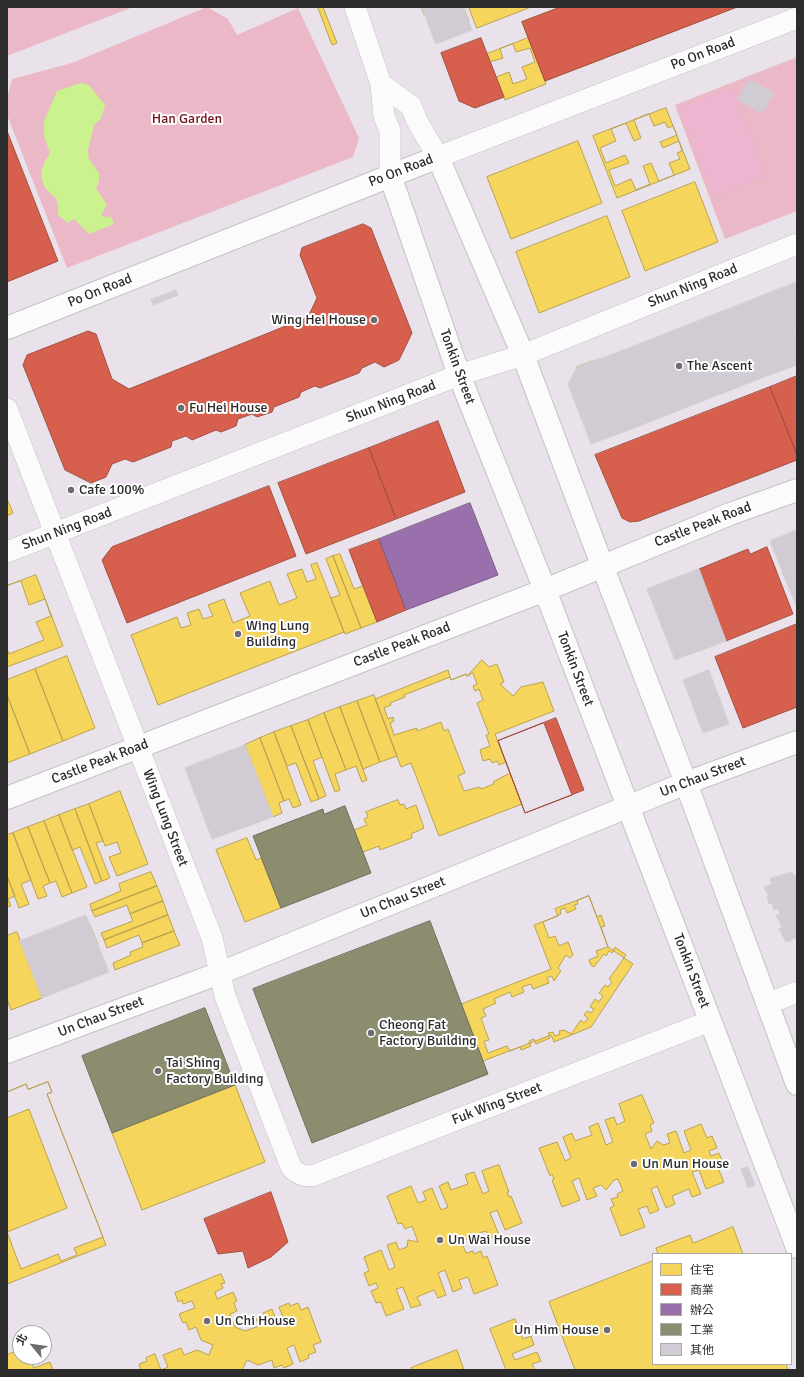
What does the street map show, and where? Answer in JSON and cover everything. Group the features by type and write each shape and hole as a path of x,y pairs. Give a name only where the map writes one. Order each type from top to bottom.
{"main road":[{"name":"Po On Road","path":"7,328 438,157"},
{"path":"438,157 523,355 686,783 797,1084"},
{"name":"Tonkin Street","path":"390,175 459,375 545,590 797,1247"},
{"name":"Castle Peak Road","path":"7,798 545,590 602,565 797,490"},
{"name":"Un Chau Street","path":"7,1052 220,973 686,783 797,742"}],"street":[{"name":"Tonkin Street","path":"355,7 381,84 384,116 390,131 390,175"},
{"name":"Po On Road","path":"438,157 797,18"},
{"path":"381,84 411,106 417,121 438,157"},
{"name":"Shun Ning Road","path":"7,552 459,375 523,355 797,244"},
{"name":"Wing Lung Street","path":"7,409 212,938 225,996 289,1162"},
{"path":"767,1004 797,992"},
{"name":"Fuk Wing Street","path":"289,1162 295,1172 300,1175 312,1176 710,1021"}],"green space":[{"path":"7,7 133,7 7,56"},
{"name":"Han Garden","path":"207,7 228,19 237,35 298,8 359,138 353,157 67,268 7,115 7,99 12,79 72,63"},
{"path":"797,57 797,211 725,239 675,105"}],"shaded area":[{"path":"81,83 89,85 105,105 101,119 94,125 88,150 89,159 99,173 99,181 96,188 107,205 101,215 107,218 111,216 114,224 89,234 74,219 68,223 58,215 56,198 46,189 42,178 43,166 50,154 44,135 44,121 57,91"},
{"path":"731,88 766,176 714,196 680,108"}],"building: 住宅":[{"path":"323,7 337,43 332,45 318,8"},
{"path":"422,7 463,7 469,21 448,29 440,8 424,14"},
{"path":"469,7 531,7 477,28"},
{"path":"561,7 737,7 545,81 522,22"},
{"path":"597,7 618,7 622,16 638,10 640,16 650,12 652,17 659,14 664,27 640,36 643,43 618,53 616,49 604,54 605,58 581,67 578,61 549,72 543,59 550,57 547,47 539,49 534,36 592,14 590,10"},
{"path":"729,7 730,9 706,19 703,12 679,21 674,8"},
{"path":"528,38 546,84 505,100 487,54"},
{"path":"513,44 516,52 530,48 535,62 522,67 527,79 513,84 509,72 496,77 490,62 503,58 500,49"},
{"path":"666,108 690,169 617,198 593,136"},
{"path":"649,114 654,126 665,122 668,128 673,126 677,135 660,142 663,148 679,141 682,151 677,153 680,159 669,163 674,175 659,181 651,163 643,166 650,184 636,190 631,179 615,186 609,170 629,163 625,155 606,163 600,148 616,141 611,129 626,123 634,141 641,138 634,120"},
{"path":"578,141 602,203 511,239 487,177"},
{"path":"695,182 718,242 645,271 622,211"},
{"path":"607,216 630,277 539,313 516,252"},
{"name":"Wing Hei House","path":"358,232 359,236 367,233 373,249 354,256 357,264 365,261 367,267 374,264 380,279 363,285 365,291 382,285 388,301 379,304 381,309 384,309 387,317 402,324 400,330 406,332 402,342 382,334 379,340 399,348 395,356 388,354 386,360 373,355 361,360 360,357 354,359 358,368 342,374 335,357 330,360 336,377 320,383 317,374 310,376 305,362 297,365 301,378 298,383 286,387 290,396 275,401 268,384 262,386 270,406 255,412 252,403 248,405 245,395 238,399 228,374 235,372 232,363 235,362 232,352 248,347 254,365 259,363 253,345 268,339 272,352 286,346 282,337 298,332 304,349 310,347 304,328 320,323 323,333 330,331 331,336 346,331 349,333 356,317 352,315 350,308 329,316 323,301 331,298 330,295 338,292 336,286 348,281 347,278 330,283 327,277 335,273 333,265 311,273 305,258 314,254 312,249"},
{"path":"776,313 782,329 793,325 797,335 797,343 752,360 745,343 755,340 749,323"},
{"path":"690,339 692,346 710,339 712,345 728,340 734,356 723,360 725,366 710,372 707,367 701,369 705,378 700,379 698,391 680,398 674,386 669,388 666,382 655,387 657,393 642,399 639,393 628,397 622,380 637,375 635,368 669,355 666,348"},
{"name":"Fu Hei House","path":"82,340 84,345 92,341 97,357 78,364 80,373 90,370 94,375 92,379 77,385 77,388 89,383 93,391 109,385 115,401 95,408 97,415 96,419 112,426 113,423 126,418 123,411 130,409 127,399 143,394 149,411 155,409 148,390 165,385 167,392 180,389 176,377 192,372 197,388 204,386 197,367 212,362 214,369 218,368 221,376 228,374 238,399 232,401 235,410 232,411 235,420 220,425 213,406 206,409 212,426 197,432 194,424 181,428 174,427 170,415 163,417 168,432 162,434 166,444 150,450 144,434 138,436 144,452 128,458 125,450 118,452 120,455 110,458 101,474 95,471 92,477 82,473 92,453 87,449 76,471 68,467 71,460 65,457 72,442 68,433 72,431 70,426 59,430 53,414 71,407 69,401 51,408 46,394 56,390 53,383 61,381 57,372 34,381 28,367 36,364 34,358"},
{"path":"593,361 599,376 607,373 618,402 610,405 616,420 601,426 594,408 581,412 573,390 584,386 577,367"},
{"path":"760,402 780,456 751,468 742,446 736,448 744,470 710,483 704,467 694,471 700,487 667,500 658,478 652,481 660,502 630,514 609,461 639,449 648,471 655,469 650,458 684,445 686,450 696,446 694,441 728,428 732,439 739,437 730,414"},
{"path":"7,499 13,513 7,516"},
{"path":"180,521 185,536 217,524 219,530 226,527 230,536 198,549 200,555 223,545 226,555 222,556 225,564 203,571 207,584 200,587 202,593 195,596 187,575 184,576 182,570 175,573 177,579 173,580 180,602 173,605 170,598 162,601 157,589 134,598 131,589 127,591 124,583 147,574 145,567 110,579 107,572 118,568 116,562 148,550 143,535 157,529 165,550 171,547 163,527"},
{"path":"455,522 459,532 476,525 482,542 465,549 467,554 484,547 490,562 473,569 477,579 464,585 460,575 451,578 455,588 441,593 437,583 420,590 414,574 431,568 429,563 412,570 406,552 423,546 419,536 433,531 436,541 445,538 441,527"},
{"path":"797,549 797,584 789,587 783,573 789,570 784,554"},
{"path":"384,553 396,582 375,588 373,583 363,587 356,569 362,567 358,558 368,554 370,558"},
{"path":"340,554 354,589 363,586 377,622 361,628 333,556"},
{"path":"333,556 361,628 345,634 331,598 340,595 326,559"},
{"path":"771,557 776,570 760,576 763,584 758,585 761,592 759,596 740,604 736,602 734,595 729,597 726,589 709,596 704,582 721,576 720,570 751,558 753,563"},
{"name":"Wing Lung Building","path":"317,563 344,632 158,705 131,635 177,617 181,628 191,625 187,613 199,609 203,619 213,616 208,605 224,599 233,623 250,616 240,593 270,581 279,605 297,598 287,574 302,569 307,582 316,579 311,565"},
{"path":"36,575 63,646 7,667 7,586"},
{"path":"21,581 29,605 45,599 51,616 36,622 44,640 9,654 7,649 7,586"},
{"path":"691,585 698,605 703,603 712,624 706,626 714,645 699,651 694,639 675,646 669,631 684,625 682,620 667,626 661,610 680,604 675,591"},
{"path":"775,645 782,650 784,655 797,650 797,671 784,675 796,707 787,711 784,703 777,706 767,682 739,693 736,686 728,689 724,678 760,664 758,659 759,651"},
{"path":"67,656 95,728 63,741 35,669"},
{"path":"482,660 489,667 497,664 504,682 500,684 513,696 521,687 543,682 554,711 495,734 522,804 439,836 411,763 401,767 375,699 448,670 451,680 466,674 467,676"},
{"path":"35,669 63,741 30,754 7,695 7,680"},
{"path":"473,673 477,684 473,686 475,691 479,689 483,700 477,703 489,734 486,735 490,746 480,750 483,761 490,759 492,763 497,761 499,765 506,762 510,773 493,782 494,784 481,789 480,787 464,791 458,776 465,773 448,729 444,731 441,722 417,731 417,728 394,735 390,723 394,721 393,717 388,719 384,708 391,705 390,703 405,697 404,695 450,677 451,680"},
{"path":"7,695 30,754 7,763"},
{"path":"374,695 397,756 380,762 357,701"},
{"path":"357,701 380,762 363,769 340,707"},
{"path":"340,707 367,780 362,782 356,766 346,770 324,713"},
{"path":"324,713 346,770 335,774 340,790 335,792 308,720"},
{"path":"308,720 322,757 313,761 326,796 319,799 291,726"},
{"path":"291,726 319,799 311,802 296,763 287,766 274,732"},
{"path":"274,732 301,805 293,808 289,799 284,801 260,738"},
{"path":"260,738 284,801 279,803 282,813 273,817 245,745"},
{"path":"232,755 258,822 242,828 236,813 216,820 210,805 220,801 217,793 207,797 201,781 221,774 216,761"},
{"path":"120,791 148,864 117,876 109,857 121,853 117,842 105,846 89,804"},
{"path":"398,800 400,805 404,804 406,809 416,805 424,828 411,834 412,838 380,850 379,846 363,852 354,830 367,825 364,819 368,817 366,812"},
{"path":"89,804 103,841 96,843 110,878 102,881 75,809"},
{"path":"75,809 102,881 95,884 80,847 72,850 59,815"},
{"path":"59,815 87,887 72,893 44,821"},
{"path":"44,821 72,893 62,897 56,881 50,883 28,827"},
{"path":"28,827 50,883 43,886 47,896 38,899 13,833"},
{"path":"13,833 31,880 21,884 29,904 19,908 7,876 7,835"},
{"path":"247,838 256,860 261,858 281,908 245,922 216,850"},
{"path":"151,872 157,886 92,911 90,904 121,891 119,884"},
{"path":"7,876 15,896 8,899 11,906 7,907"},
{"path":"157,886 163,901 130,914 127,905 95,917 92,911"},
{"path":"589,896 608,947 633,964 591,1027 554,1042 551,1035 483,1061 461,1004 551,969 534,925 558,916 555,909"},
{"path":"589,896 597,917 601,915 605,926 601,927 608,947 596,951 598,956 589,960 591,965 594,967 604,954 606,956 609,951 612,953 615,947 626,955 609,979 612,982 608,987 605,985 599,993 603,996 599,1002 595,999 590,1007 594,1009 591,1013 587,1011 584,1015 588,1018 584,1023 581,1020 571,1034 564,1030 559,1031 560,1034 555,1036 553,1032 548,1033 550,1038 536,1044 534,1039 529,1041 531,1046 521,1050 520,1047 510,1051 507,1046 488,1053 484,1041 489,1040 481,1018 486,1016 483,1009 496,1003 494,999 510,992 512,997 524,992 522,987 531,984 533,989 549,983 547,978 552,976 554,981 561,971 558,968 566,955 570,958 573,955 568,942 559,946 555,936 549,938 543,922 561,914 560,910 565,908 567,913 576,909 574,905 578,904 577,901"},
{"path":"163,901 168,915 104,940 101,933 133,921 130,914"},
{"path":"168,915 174,931 142,943 139,935 107,948 104,940"},
{"path":"91,927 98,944 81,950 87,967 54,980 47,963 31,970 25,953"},
{"path":"174,931 180,945 115,970 113,963 131,955 130,952 143,947 142,943"},
{"path":"17,932 42,998 11,1010 7,999 7,936"},
{"path":"48,1082 52,1092 47,1094 103,1237 74,1248 77,1255 61,1261 58,1254 21,1269 7,1232 67,1208 29,1109 7,1118 7,1092 26,1084 28,1089"},
{"path":"48,1082 52,1092 47,1094 106,1245 7,1284 7,1092 26,1084 28,1089"},
{"path":"235,1085 265,1162 142,1210 112,1133"},
{"name":"Un Mun House","path":"642,1095 654,1123 650,1125 652,1131 645,1134 651,1149 657,1141 663,1145 670,1143 667,1134 676,1131 684,1153 691,1150 684,1131 701,1124 707,1138 712,1136 717,1148 709,1151 711,1156 719,1153 724,1166 718,1168 724,1182 706,1189 699,1170 692,1172 701,1194 692,1197 689,1189 672,1196 675,1204 666,1208 657,1186 651,1189 659,1210 650,1214 647,1206 638,1209 645,1227 621,1236 610,1208 614,1206 611,1199 618,1197 617,1194 623,1191 618,1179 614,1180 606,1190 601,1185 593,1188 597,1196 587,1200 579,1178 572,1181 580,1200 562,1207 552,1180 554,1179 552,1174 550,1176 539,1148 557,1142 565,1161 571,1158 563,1137 572,1133 575,1141 592,1135 589,1127 598,1123 606,1145 613,1142 605,1120 614,1117 617,1125 625,1121 619,1104"},
{"name":"Un Wai House","path":"499,1165 509,1192 507,1192 509,1197 511,1196 522,1223 505,1230 497,1210 490,1213 499,1235 489,1238 486,1231 479,1233 478,1240 466,1239 461,1241 466,1253 473,1251 474,1254 481,1251 483,1258 487,1256 498,1285 474,1294 468,1277 459,1280 462,1288 453,1292 445,1270 438,1273 446,1295 438,1298 434,1290 417,1297 421,1305 411,1308 403,1287 396,1289 404,1309 386,1316 381,1302 376,1303 371,1291 378,1288 376,1283 369,1286 364,1273 369,1271 364,1257 381,1250 389,1270 395,1267 387,1245 396,1242 399,1250 407,1247 408,1240 418,1242 412,1226 405,1229 402,1223 398,1224 387,1196 411,1186 418,1203 426,1200 423,1192 432,1188 441,1210 448,1207 439,1186 448,1182 451,1190 468,1184 465,1175 474,1172 483,1194 489,1191 482,1171"},
{"path":"733,1227 743,1253 658,1253 656,1248 690,1235 693,1243"},
{"name":"Un Him House","path":"652,1261 652,1365 786,1365 788,1370 575,1370 549,1302"},
{"name":"Un Chi House","path":"221,1274 225,1283 221,1284 223,1288 215,1292 217,1299 233,1292 237,1301 234,1303 237,1311 230,1314 235,1327 245,1331 259,1326 256,1319 264,1316 263,1313 272,1309 278,1325 285,1323 279,1307 289,1303 290,1306 298,1303 301,1310 308,1307 321,1342 313,1345 316,1352 308,1355 309,1358 300,1362 294,1345 287,1348 293,1364 284,1368 282,1365 274,1368 272,1360 258,1365 247,1360 242,1370 161,1370 168,1367 163,1355 181,1348 184,1355 197,1350 209,1355 213,1345 201,1340 196,1327 189,1330 186,1322 183,1323 179,1314 195,1308 192,1301 183,1304 182,1300 178,1302 175,1293"},
{"path":"515,1319 523,1339 531,1336 534,1345 512,1354 515,1360 537,1352 541,1361 532,1364 535,1370 506,1370 490,1329"},
{"path":"457,1350 464,1370 412,1370 411,1368"},
{"path":"12,1353 12,1365 33,1365 34,1368 42,1365 51,1365 53,1370 7,1370 7,1355"},
{"path":"155,1354 161,1370 141,1370 139,1364 147,1361 146,1358"}],"building: 商業":[{"path":"561,7 737,7 545,81 522,22"},
{"path":"481,38 504,97 475,108 459,101 441,53"},
{"path":"7,131 58,261 7,282"},
{"path":"363,224 371,228 412,333 399,360 384,367 375,362 362,368 359,373 320,388 315,386 301,392 299,397 274,407 272,412 257,417 252,414 238,419 236,426 221,432 216,430 192,440 186,436 172,441 171,447 133,462 125,459 112,464 106,477 91,483 65,470 23,365 27,355 88,331 96,334 112,379 129,389 308,317 317,298 300,255 302,248"},
{"path":"797,376 797,455 770,387"},
{"path":"770,387 797,455 797,460 639,521 630,522 622,518 595,455"},
{"path":"438,421 465,492 396,519 369,448"},
{"path":"369,448 396,519 306,554 278,483"},
{"path":"269,486 296,556 127,623 102,560 112,547"},
{"path":"379,539 406,610 377,622 349,550"},
{"path":"767,547 793,614 726,641 699,569 748,549 750,554"},
{"path":"797,624 797,707 743,728 715,657"},
{"path":"556,718 584,790 525,813 498,741"},
{"path":"544,723 572,795 525,813 498,741"},
{"path":"271,1192 288,1242 271,1257 248,1268 243,1251 218,1254 204,1219"}],"building: 辦公":[{"path":"470,503 498,575 406,610 379,539"}],"building: 工業":[{"path":"345,806 371,873 281,908 253,836 323,809 324,814"},
{"name":"Cheong Fat Factory Building","path":"430,921 488,1074 312,1143 253,989"},
{"name":"Tai Shing Factory Building","path":"205,1008 235,1085 112,1133 82,1056"}],"building: 其他":[{"path":"422,7 463,7 472,30 436,44"},
{"path":"749,80 774,93 762,113 738,100"},
{"path":"797,282 797,335 779,289"},
{"path":"779,289 797,335 797,365 759,379 731,308"},
{"path":"176,290 178,295 153,305 151,300"},
{"name":"The Ascent","path":"731,308 759,379 629,430 601,359"},
{"path":"601,358 629,430 591,444 568,384 577,367"},
{"path":"797,530 797,608 770,541"},
{"path":"699,569 726,641 675,660 647,589"},
{"path":"709,670 729,724 703,733 683,680"},
{"path":"245,745 273,817 212,839 185,768"},
{"path":"792,872 794,876 797,875 797,940 796,938 786,942 779,929 782,927 776,915 780,914 778,909 774,910 772,903 769,904 767,897 770,896 764,887 772,884 770,879"},
{"path":"86,915 109,972 42,998 20,941"},
{"path":"748,1167 755,1185 748,1188 741,1169"}],"place":[{"name":"Wing Hei House","path":"374,320"},
{"name":"The Ascent","path":"679,366"},
{"name":"Fu Hei House","path":"181,408"},
{"name":"Cafe 100%","path":"71,490"},
{"name":"Wing Lung Building","path":"238,634"},
{"name":"Cheong Fat Factory Building","path":"371,1033"},
{"name":"Tai Shing Factory Building","path":"158,1071"},
{"name":"Un Mun House","path":"634,1164"},
{"name":"Un Wai House","path":"440,1240"},
{"name":"Un Chi House","path":"207,1321"},
{"name":"Un Him House","path":"607,1330"}]}
